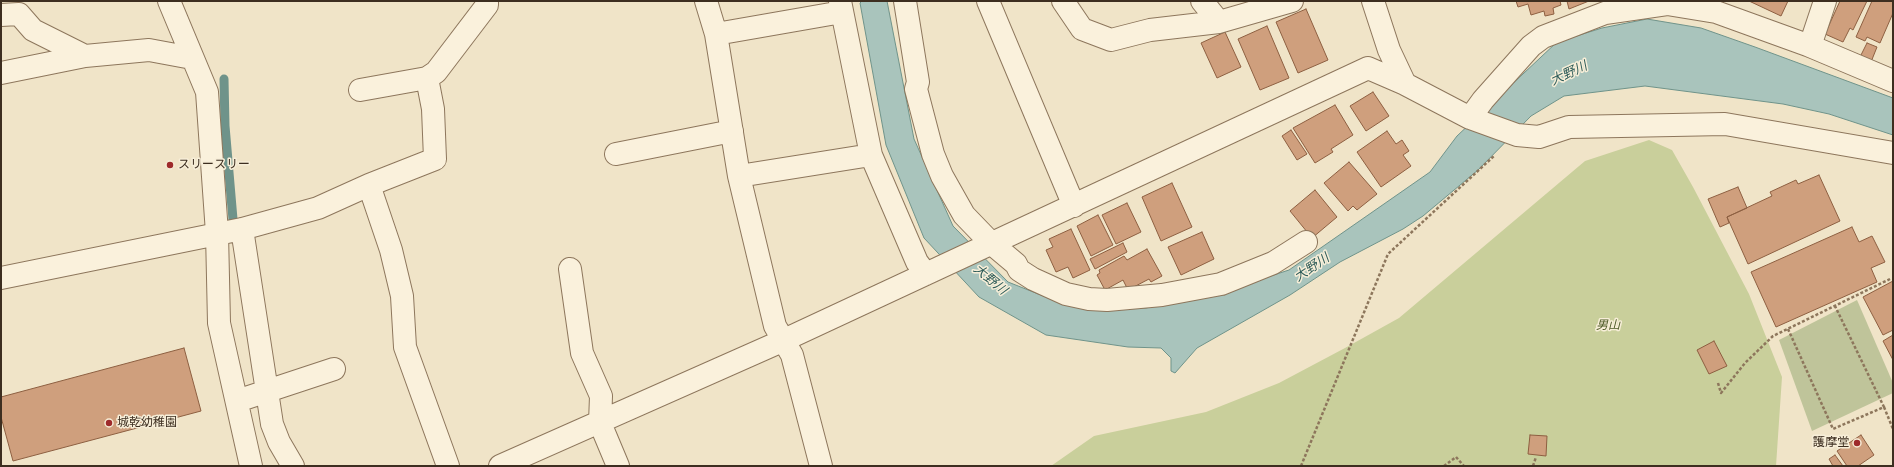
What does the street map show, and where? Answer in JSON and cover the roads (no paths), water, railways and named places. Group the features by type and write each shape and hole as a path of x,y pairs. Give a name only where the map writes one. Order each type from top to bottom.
{"street":[{"path":"170,1 207,92 217,234 219,323 251,466"},
{"path":"360,90 427,78 436,72 487,5 487,1"},
{"path":"706,1 716,34 739,176 774,326 792,355 821,466"},
{"path":"905,1 918,82 916,89 933,154 952,196 964,215 990,243 1016,264 1019,270 1051,289 1066,294 1107,300 1162,295 1221,284 1273,263 1306,242"},
{"path":"988,1 1074,206"},
{"path":"1063,1 1082,29 1111,40 1150,30 1219,22 1292,1"},
{"path":"1202,1 1219,22"},
{"path":"1373,1 1389,50 1405,84"},
{"path":"1810,46 1825,1"},
{"path":"1470,118 1482,100 1531,46 1543,37 1604,7 1667,4 1716,12 1810,46 1893,81"},
{"path":"716,34 841,6 871,155 917,262 926,274"},
{"path":"1,16 19,14 33,30 85,56"},
{"path":"1,73 85,56 149,50 192,58"},
{"path":"500,466 600,423 782,341 1368,68 1405,84 1470,118 1516,135 1539,137 1569,128 1725,124 1893,153"},
{"path":"1,278 242,229 318,208 369,185 435,159 433,109 427,78"},
{"path":"616,154 732,131"},
{"path":"739,176 871,155"},
{"path":"369,185 391,250 402,296 405,347 448,466"},
{"path":"242,229 272,424 279,442 293,466"},
{"path":"570,269 582,353 601,396 600,423 618,466"},
{"path":"236,401 334,369"}],"water":[{"name":"大野川","path":"862,1 887,1 914,139 953,226 1008,282 1046,297 1095,307 1146,308 1240,286 1289,270 1430,172 1457,136 1557,42 1602,28 1647,19 1701,28 1755,47 1893,98 1893,135 1829,114 1783,104 1645,86 1564,96 1531,116 1478,170 1423,216 1403,229 1340,262 1290,295 1197,348 1175,373 1171,371 1171,358 1161,348 1128,347 1046,335 979,297 924,238 886,145 860,3"}],"waterway":[{"path":"224,79 225,126 234,231"}],"place":[{"name":"スリースリー","path":"170,165"},
{"name":"城乾幼稚園","path":"109,423"},
{"name":"護摩堂","path":"1857,443"}],"park label":[{"name":"男山","path":"1608,326"}]}
